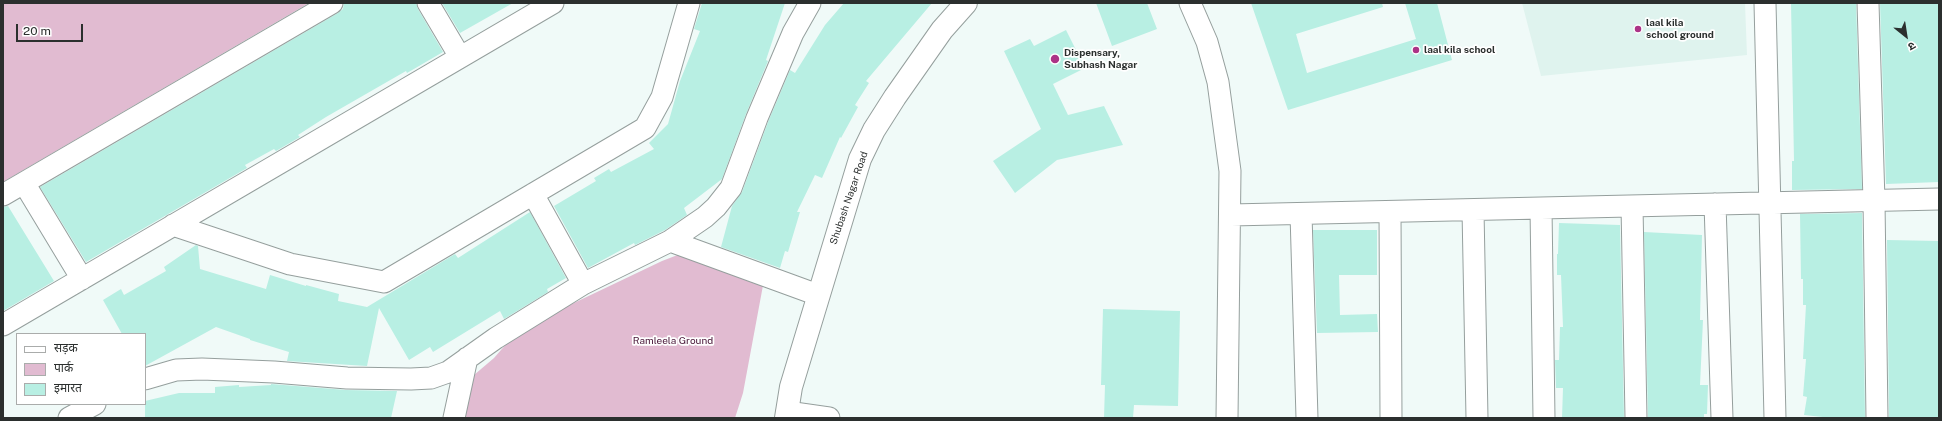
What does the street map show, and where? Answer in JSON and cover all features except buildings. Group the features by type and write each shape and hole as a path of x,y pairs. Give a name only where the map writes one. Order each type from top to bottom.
{"street":[{"path":"3,195 332,3"},
{"path":"428,3 460,57"},
{"path":"3,325 553,3"},
{"path":"173,226 290,264 384,282 645,128 662,97 689,3"},
{"path":"146,379 176,370 202,369 274,372 346,378 418,379 439,376 583,284 670,241 705,216 731,188 757,118 793,33 810,3"},
{"name":"Shubash Nagar Road","path":"787,415 792,387 818,295 860,160 874,130 942,30 966,3"},
{"path":"1190,3 1207,42 1218,82 1230,171 1231,215 1227,418"},
{"path":"1765,3 1769,92 1769,203 1775,418"},
{"path":"1868,3 1874,201 1877,418"},
{"path":"24,183 82,279"},
{"path":"533,194 583,284"},
{"path":"1231,215 1939,200"},
{"path":"1715,204 1722,418"},
{"path":"1632,206 1636,418"},
{"path":"1541,208 1544,418"},
{"path":"1473,210 1477,418"},
{"path":"1390,212 1392,418"},
{"path":"1301,214 1307,418"},
{"path":"670,241 818,295"},
{"path":"454,418 467,358"},
{"path":"68,418 93,405"},
{"path":"787,415 829,418"}],"shaded area":[{"name":"laal kila school ground","path":"1522,3 1745,3 1747,55 1541,76"}],"green space":[{"path":"3,3 309,3 3,182"},
{"name":"Ramleela Ground","path":"688,251 764,280 743,393 735,418 456,418 474,375 494,358 508,342 532,323 662,261"}],"place":[{"name":"laal kila school ground","path":"1638,29"},
{"name":"laal kila school","path":"1416,50"},
{"name":"Dispensary, Subhash Nagar","path":"1055,59"}]}
